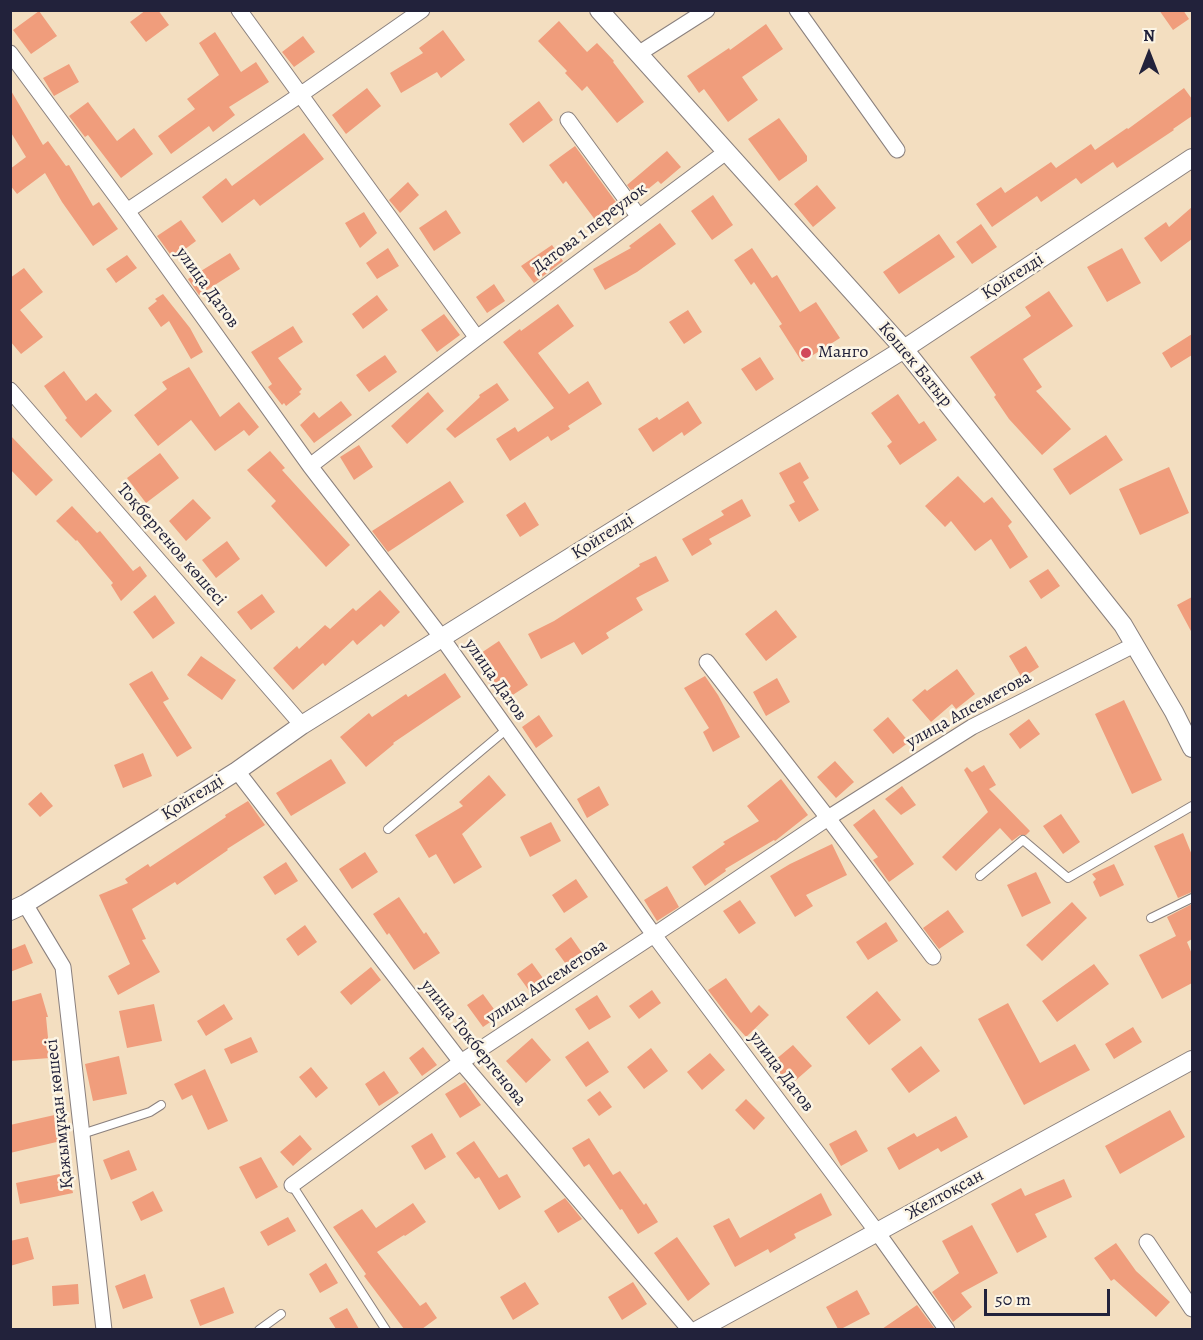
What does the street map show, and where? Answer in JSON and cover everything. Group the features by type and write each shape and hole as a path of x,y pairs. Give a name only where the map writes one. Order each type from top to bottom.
{"street":[{"path":"239,10 477,338"},
{"path":"127,211 422,10"},
{"name":"Көшек Батыр","path":"599,10 904,349 1123,625 1174,712 1192,748"},
{"path":"638,54 707,10"},
{"path":"797,10 897,150"},
{"name":"улица Датов","path":"10,53 127,211 310,466 442,638 654,935 947,1329"},
{"path":"568,120 639,217"},
{"name":"Датова 1 переулок","path":"310,466 726,152"},
{"name":"Қойгелді","path":"18,907 237,771 302,725 904,349 1192,158"},
{"name":"Тоқбергенов көшесі","path":"10,390 302,725"},
{"name":"улица Апсеметова","path":"292,1185 460,1062 828,818 972,727 1134,645"},
{"path":"707,662 933,957"},
{"name":"улица Токбергенова","path":"237,771 460,1062 690,1329"},
{"name":"Қажымұқан көшесі","path":"18,907 63,968 104,1329"},
{"name":"Желтоқсан","path":"698,1329 1192,1060"},
{"path":"1147,1242 1192,1309"}],"lane":[{"path":"388,829 507,729"},
{"path":"980,876 1023,840 1068,878 1192,806"},
{"path":"1151,918 1192,898"},
{"path":"82,1134 150,1112 161,1105"},
{"path":"292,1185 386,1329"},
{"path":"259,1329 281,1314"}],"building":[{"path":"146,10 158,10 169,25 146,42 130,22"},
{"path":"1159,10 1183,10 1189,19 1173,30"},
{"path":"39,11 57,36 31,54 13,30"},
{"path":"559,21 587,52 597,43 614,61 644,102 617,123 587,86 582,91 565,73 567,71 538,41"},
{"path":"766,24 783,49 742,77 758,100 728,122 704,89 699,93 687,76 729,48 730,50"},
{"path":"443,30 465,60 441,78 437,72 401,93 390,73 423,53 419,48"},
{"path":"215,32 241,72 256,62 269,82 229,107 235,115 213,132 209,126 171,154 158,136 195,109 187,99 219,75 199,43"},
{"path":"303,36 315,52 294,67 282,52"},
{"path":"69,64 79,82 54,96 43,78"},
{"path":"367,88 381,106 346,134 332,115"},
{"path":"1184,88 1192,99 1192,116 1117,168 1113,162 1081,184 1076,178 1041,202 1037,196 992,227 976,204 1001,187 1005,193 1051,162 1056,168 1091,144 1095,150"},
{"path":"10,89 43,145 48,141 66,166 69,165 93,206 99,202 118,229 93,246 45,173 17,194 10,185 10,169 26,157 10,131"},
{"path":"539,101 553,120 523,143 509,124"},
{"path":"88,102 117,141 134,128 153,154 121,178 88,135 85,137 69,116"},
{"path":"779,118 807,156 807,161 779,181 748,139"},
{"path":"304,133 324,159 260,206 254,199 222,223 202,197 226,178 232,186"},
{"path":"575,146 621,209 599,225 566,181 563,184 549,165"},
{"path":"667,151 681,167 661,184 658,181 637,198 627,185"},
{"path":"408,182 419,195 400,213 389,200"},
{"path":"817,185 836,208 813,227 794,204"},
{"path":"713,195 733,225 712,240 691,211"},
{"path":"1192,207 1192,239 1161,262 1144,238 1166,222 1169,227"},
{"path":"446,210 461,233 434,251 419,228"},
{"path":"364,212 377,233 360,248 345,223"},
{"path":"181,220 196,241 173,258 157,236"},
{"path":"660,223 676,244 637,272 605,290 593,269 631,248 629,246"},
{"path":"981,224 997,247 972,264 956,242"},
{"path":"939,234 955,257 899,294 883,272"},
{"path":"552,245 563,261 534,283 521,266"},
{"path":"388,248 399,266 377,279 366,263"},
{"path":"752,248 772,278 777,275 800,312 816,302 840,338 802,362 779,326 782,324 754,282 751,285 734,260"},
{"path":"1122,248 1141,283 1107,302 1087,267"},
{"path":"230,253 240,269 199,295 188,279"},
{"path":"127,255 137,268 116,283 106,269"},
{"path":"24,268 43,292 20,310 43,337 21,354 10,341 10,278"},
{"path":"494,284 505,301 487,313 476,297"},
{"path":"1049,291 1073,326 1023,359 1042,387 1036,391 1071,429 1042,455 1009,419 970,357 1031,316 1025,307"},
{"path":"163,294 190,328 203,352 191,359 169,321 161,327 148,308 157,301 155,299"},
{"path":"377,295 388,310 363,329 352,314"},
{"path":"558,304 574,326 538,353 569,394 588,381 602,404 568,426 570,429 551,441 548,436 510,461 496,439 515,427 518,432 554,408 503,342"},
{"path":"688,310 702,332 684,344 669,322"},
{"path":"444,314 460,335 437,352 421,330"},
{"path":"293,326 303,342 278,358 302,389 299,392 301,394 286,406 284,403 282,405 268,387 272,384 251,352"},
{"path":"1192,334 1192,355 1171,368 1162,353"},
{"path":"385,355 397,372 369,392 356,375"},
{"path":"760,357 774,379 756,391 741,369"},
{"path":"189,367 220,417 239,402 259,427 249,436 244,430 215,451 191,420 158,446 134,415 167,389 162,382"},
{"path":"64,371 86,401 96,393 112,411 81,438 65,420 67,418 44,386"},
{"path":"497,383 509,400 455,438 446,429 480,397 479,395"},
{"path":"428,392 444,411 407,444 391,426"},
{"path":"898,394 919,424 924,421 937,440 900,465 887,446 892,442 871,413"},
{"path":"341,401 352,415 314,443 300,425 314,412 319,418"},
{"path":"688,401 702,423 684,436 682,432 653,452 638,429 657,417 659,420"},
{"path":"10,435 53,480 36,496 10,469"},
{"path":"1106,435 1123,460 1070,495 1053,469"},
{"path":"359,445 373,467 354,480 340,457"},
{"path":"270,451 285,468 282,470 350,545 326,567 271,506 276,501 247,470"},
{"path":"160,453 179,478 146,503 127,478"},
{"path":"800,462 809,478 803,482 819,510 799,522 789,505 795,502 779,473"},
{"path":"1169,467 1189,513 1140,535 1119,489"},
{"path":"958,476 984,503 992,497 1012,522 1008,526 1028,557 1010,569 991,539 975,551 951,521 945,527 925,506"},
{"path":"450,481 464,502 388,552 372,531"},
{"path":"193,499 211,518 186,541 169,521"},
{"path":"742,499 751,516 709,539 712,544 692,556 682,539 724,515 721,511"},
{"path":"525,502 539,525 520,537 506,515"},
{"path":"72,506 97,533 100,531 133,571 140,566 147,576 121,601 111,585 113,583 77,540 56,521"},
{"path":"227,541 240,559 216,578 202,560"},
{"path":"656,556 669,581 636,598 643,610 606,633 609,638 582,655 574,642 541,659 528,634 554,621 640,566 639,564"},
{"path":"1048,569 1060,586 1041,599 1029,581"},
{"path":"380,590 400,612 384,627 381,624 357,645 353,640 325,666 323,663 293,690 273,668 297,646 299,649 325,625 330,629 353,608 356,611"},
{"path":"262,594 275,612 251,630 237,612"},
{"path":"155,595 175,623 153,639 133,612"},
{"path":"1192,597 1192,633 1177,605"},
{"path":"776,610 797,637 766,661 745,634"},
{"path":"499,641 528,685 502,702 472,659"},
{"path":"1026,646 1039,667 1022,678 1009,656"},
{"path":"201,656 236,680 222,700 187,675"},
{"path":"957,669 975,694 956,709 952,704 931,722 912,700"},
{"path":"152,671 169,699 163,702 192,748 177,757 129,684"},
{"path":"445,673 461,697 393,743 366,767 340,737 369,713 372,717 406,694 408,697"},
{"path":"705,676 718,695 740,737 713,752 703,732 709,728 684,688"},
{"path":"777,678 790,702 766,716 753,692"},
{"path":"1124,700 1162,780 1132,794 1095,714"},
{"path":"539,715 553,736 536,748 522,727"},
{"path":"888,717 909,742 893,754 873,730"},
{"path":"1029,719 1040,734 1020,749 1009,734"},
{"path":"143,753 152,776 123,788 114,765"},
{"path":"331,759 346,783 291,816 276,793"},
{"path":"835,761 854,782 836,798 817,777"},
{"path":"984,765 996,785 989,789 1030,831 1012,841 1000,828 956,871 942,857 988,812 964,770 967,767 972,772"},
{"path":"489,775 506,795 462,834 482,867 454,884 436,854 429,858 415,835 463,806 459,802"},
{"path":"781,779 808,815 775,841 725,869 726,871 705,886 692,867 725,844 723,842 759,821 747,806"},
{"path":"599,786 609,805 587,818 577,799"},
{"path":"902,786 916,805 901,815 885,799"},
{"path":"41,792 53,806 40,817 28,804"},
{"path":"248,801 265,825 177,885 175,882 132,909 146,939 142,940 160,972 118,995 108,976 130,964 99,895 128,883 125,879 148,864 150,867"},
{"path":"874,809 914,864 889,882 873,860 878,857 853,825"},
{"path":"1061,814 1080,842 1063,854 1043,826"},
{"path":"551,822 561,841 530,857 520,837"},
{"path":"1183,833 1192,855 1192,892 1178,898 1154,846"},
{"path":"832,844 847,875 806,895 813,906 795,917 770,876"},
{"path":"365,852 378,872 352,889 339,869"},
{"path":"286,862 298,881 275,895 263,877"},
{"path":"1114,864 1124,885 1100,897 1093,882 1096,879 1092,874"},
{"path":"1036,872 1051,903 1022,917 1007,885"},
{"path":"576,879 588,897 564,913 552,895"},
{"path":"667,886 679,907 657,921 644,900"},
{"path":"399,897 440,953 414,970 373,914"},
{"path":"740,900 756,923 739,934 723,911"},
{"path":"1072,902 1087,918 1042,961 1026,945"},
{"path":"1192,904 1192,939 1187,942 1192,954 1192,983 1162,999 1139,955 1176,936 1167,917"},
{"path":"948,910 964,932 939,949 923,928"},
{"path":"886,922 898,941 868,960 856,942"},
{"path":"305,925 317,942 298,956 286,939"},
{"path":"571,937 587,960 571,971 555,949"},
{"path":"25,944 33,963 10,972 10,950"},
{"path":"532,963 548,985 533,996 517,974"},
{"path":"1094,964 1109,984 1057,1022 1042,1001"},
{"path":"371,967 381,980 351,1005 340,992"},
{"path":"726,978 751,1013 759,1005 769,1015 746,1037 708,990"},
{"path":"652,990 661,1003 639,1019 629,1006"},
{"path":"877,991 901,1020 869,1045 846,1017"},
{"path":"41,993 48,1017 46,1017 50,1058 10,1061 10,1002"},
{"path":"483,994 499,1016 483,1027 467,1005"},
{"path":"597,995 611,1017 589,1030 575,1009"},
{"path":"1008,1003 1040,1063 1075,1044 1090,1070 1024,1105 978,1019"},
{"path":"154,1004 162,1041 127,1048 119,1011"},
{"path":"224,1004 233,1019 206,1036 197,1021"},
{"path":"1133,1027 1142,1042 1114,1059 1105,1044"},
{"path":"251,1037 258,1052 231,1064 224,1049"},
{"path":"532,1038 551,1060 526,1083 506,1061"},
{"path":"588,1041 609,1072 586,1087 565,1057"},
{"path":"793,1045 812,1066 788,1087 769,1065"},
{"path":"921,1046 940,1071 909,1093 891,1069"},
{"path":"423,1047 437,1065 422,1076 409,1058"},
{"path":"651,1048 668,1071 644,1089 627,1067"},
{"path":"710,1053 725,1070 702,1090 687,1072"},
{"path":"119,1056 127,1094 93,1101 85,1064"},
{"path":"311,1067 328,1088 316,1098 299,1077"},
{"path":"205,1069 228,1121 208,1130 192,1095 182,1100 174,1084"},
{"path":"384,1071 399,1093 379,1106 365,1084"},
{"path":"465,1082 481,1105 460,1118 445,1094"},
{"path":"600,1091 612,1107 599,1116 587,1100"},
{"path":"746,1099 765,1118 754,1130 735,1110"},
{"path":"1170,1110 1185,1137 1120,1174 1105,1146"},
{"path":"59,1114 65,1140 10,1153 10,1125"},
{"path":"956,1116 968,1137 941,1152 938,1148 899,1170 887,1148 914,1133 917,1137"},
{"path":"856,1130 868,1151 841,1166 829,1144"},
{"path":"432,1133 446,1157 425,1170 411,1146"},
{"path":"300,1135 312,1149 293,1166 280,1152"},
{"path":"589,1138 613,1175 620,1171 658,1222 638,1234 589,1164 584,1167 572,1148"},
{"path":"474,1141 499,1178 507,1174 521,1197 499,1210 479,1177 475,1179 456,1153"},
{"path":"129,1150 137,1170 111,1180 103,1160"},
{"path":"261,1157 278,1187 256,1199 239,1167"},
{"path":"69,1172 73,1193 20,1204 16,1183"},
{"path":"1064,1179 1072,1197 1035,1214 1047,1237 1017,1253 991,1204 1021,1188 1025,1196"},
{"path":"153,1191 163,1211 141,1221 132,1202"},
{"path":"821,1193 832,1215 794,1234 796,1238 770,1253 768,1249 735,1267 713,1226 729,1218 740,1238"},
{"path":"565,1198 582,1219 558,1233 544,1211"},
{"path":"413,1203 426,1222 377,1252 420,1306 426,1302 437,1318 422,1329 404,1329 364,1276 366,1274 333,1227 362,1209 376,1228"},
{"path":"288,1217 296,1231 268,1246 260,1232"},
{"path":"972,1225 998,1273 961,1293 972,1307 953,1322 932,1292 959,1273 942,1241"},
{"path":"28,1237 34,1259 10,1266 10,1241"},
{"path":"677,1237 710,1284 688,1301 654,1253"},
{"path":"1116,1243 1136,1271 1170,1302 1156,1317 1114,1279 1111,1281 1094,1258"},
{"path":"326,1263 338,1283 320,1293 309,1274"},
{"path":"145,1274 153,1298 123,1309 115,1286"},
{"path":"525,1282 539,1304 513,1320 500,1297"},
{"path":"633,1282 647,1304 622,1320 608,1297"},
{"path":"78,1284 79,1304 53,1306 52,1286"},
{"path":"224,1287 234,1313 200,1326 190,1300"},
{"path":"857,1290 870,1314 838,1329 826,1307"},
{"path":"917,1305 935,1329 882,1329"},
{"path":"347,1308 359,1329 336,1329 329,1318"}],"place":[{"name":"Манго","path":"806,353"}]}
